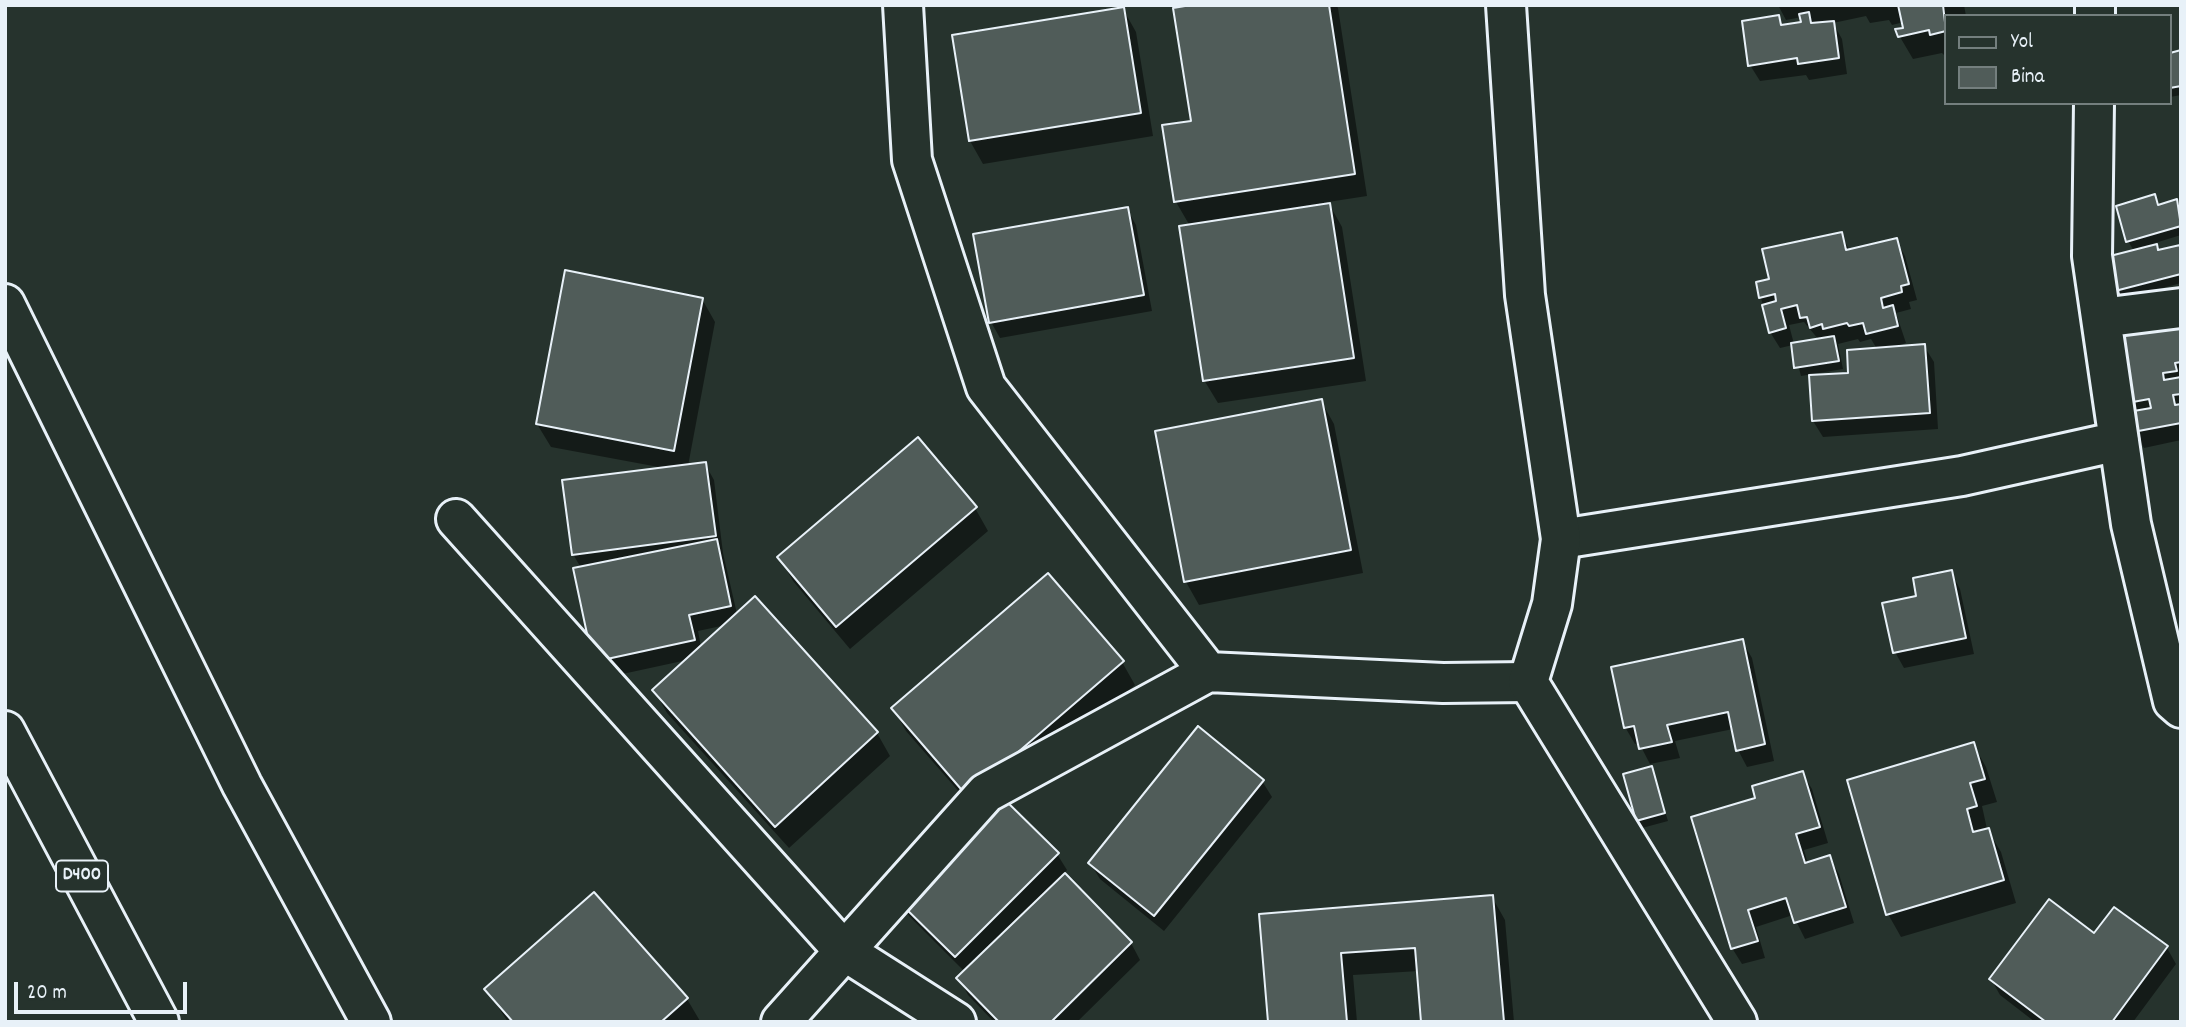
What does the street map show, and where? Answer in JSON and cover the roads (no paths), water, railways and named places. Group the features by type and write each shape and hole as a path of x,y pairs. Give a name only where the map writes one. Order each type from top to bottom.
{"main road":[{"path":"903,5 912,160 986,387 1208,672"},
{"path":"1506,5 1525,295 1562,539 1552,604 1528,682 1737,1022"},
{"path":"2094,105 2092,256 2131,524 2173,701 2181,708"},
{"path":"5,304 242,785 371,1022"},
{"path":"2101,318 2181,308"},
{"path":"1562,539 1962,476 2119,441"},
{"path":"456,519 843,950 956,1022"},
{"path":"781,1022 986,793 1208,672 1443,682 1528,682"},
{"name":"D400","path":"5,731 159,1022"}]}
